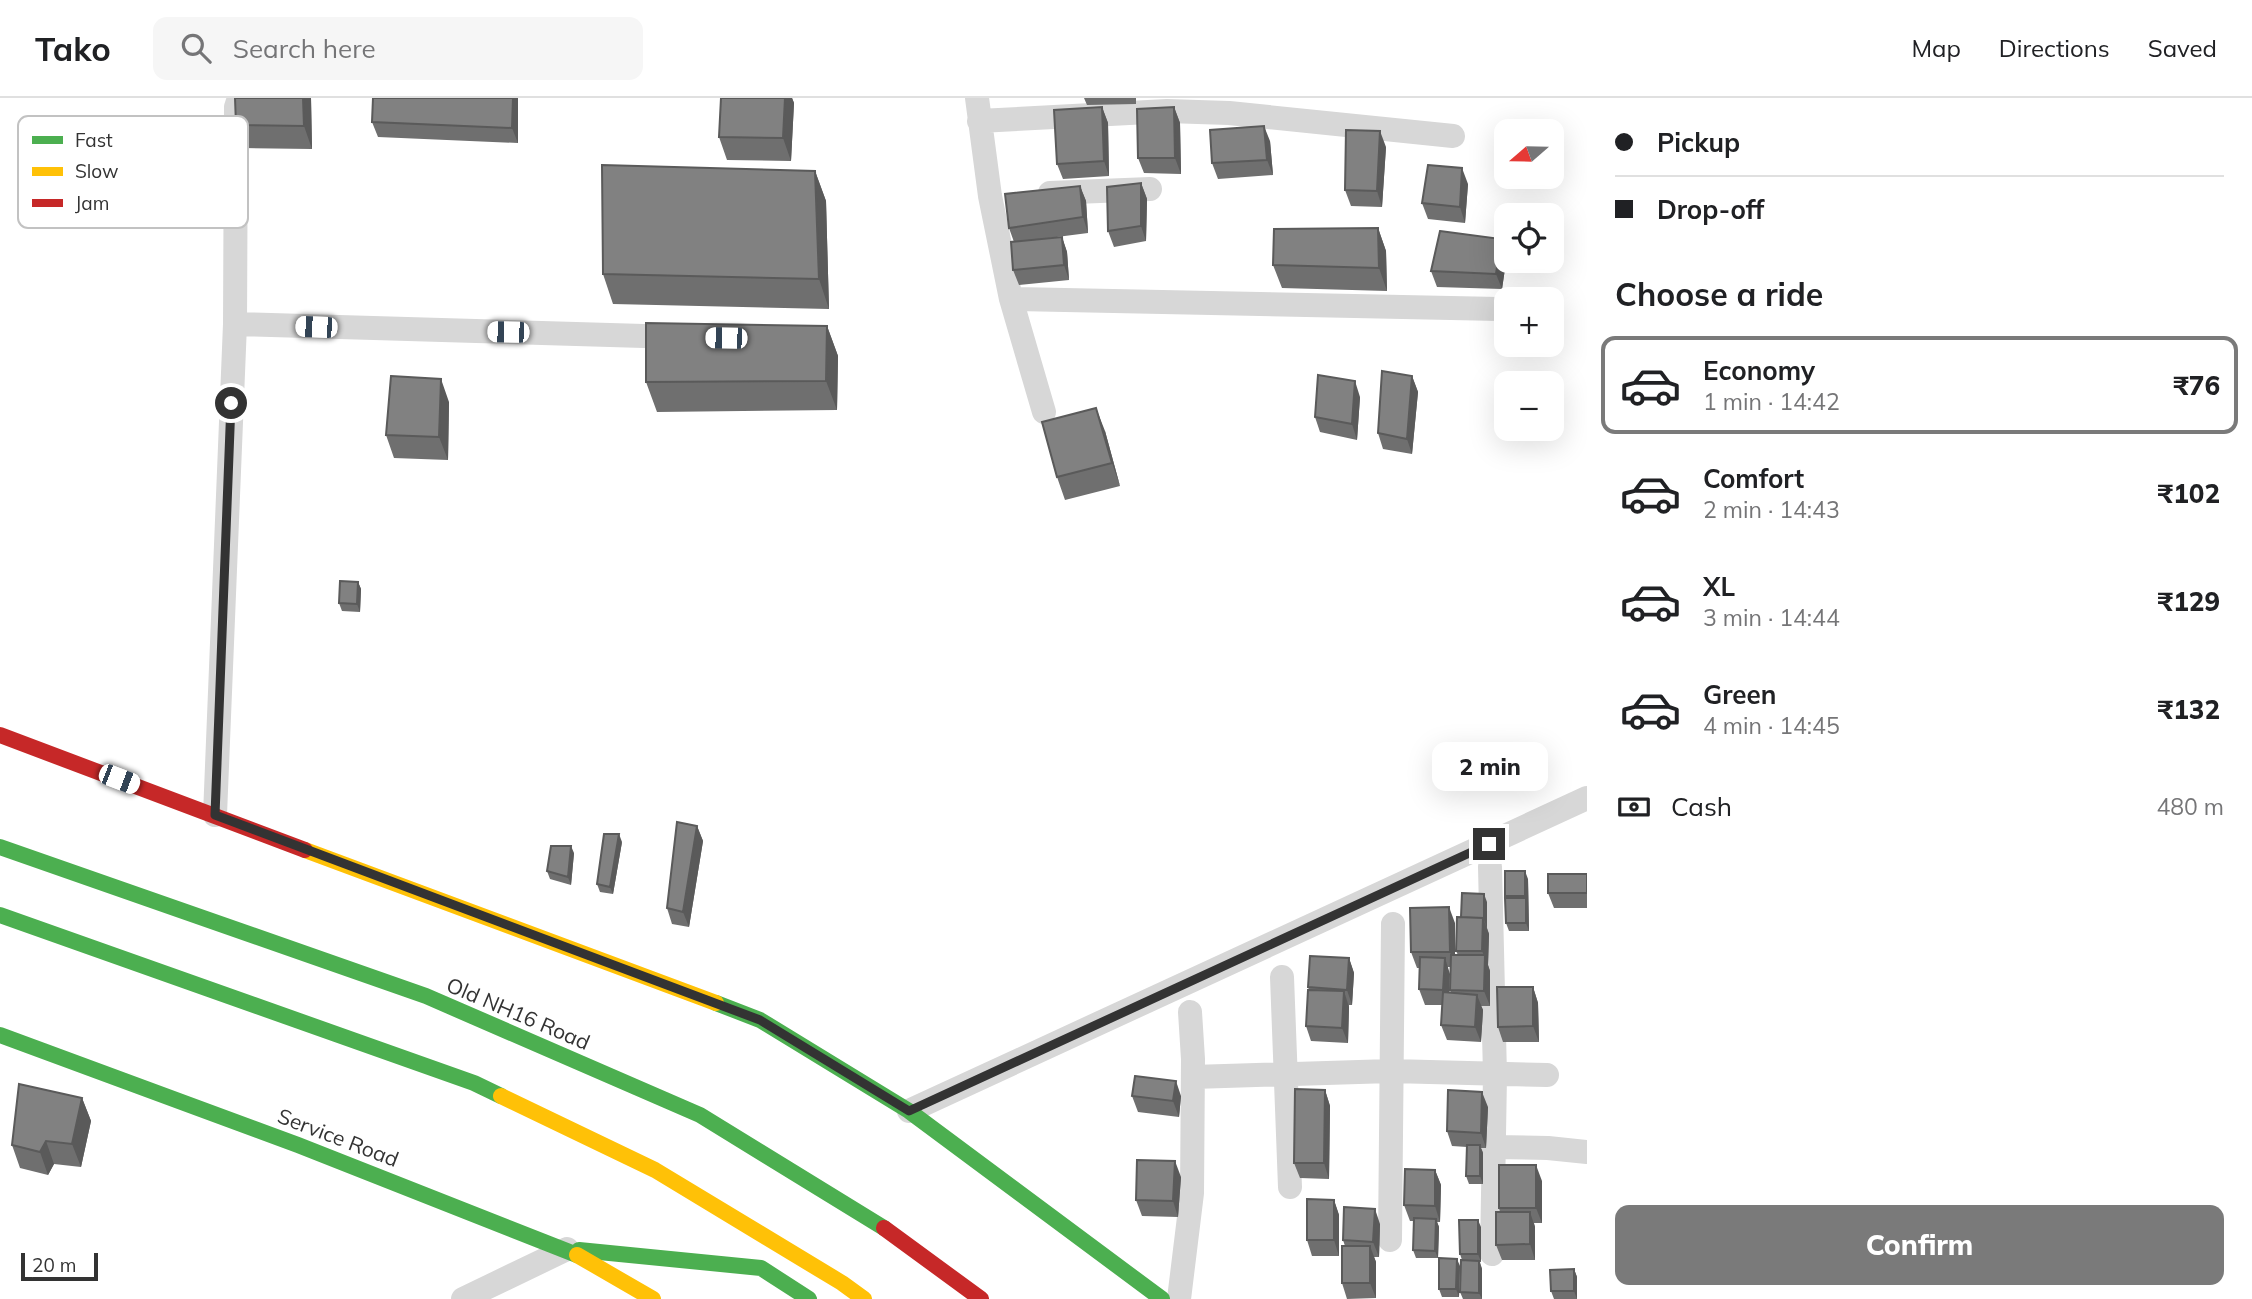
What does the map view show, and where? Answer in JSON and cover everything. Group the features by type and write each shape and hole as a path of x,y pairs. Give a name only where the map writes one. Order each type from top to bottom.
{"street":[{"path":"236,116 239,98"},
{"path":"1044,412 1011,299 990,195 978,110 1229,113 1453,136"},
{"path":"990,195 1150,189"},
{"path":"215,815 234,324 235,228"},
{"path":"1011,299 1494,309"},
{"path":"234,324 696,338"},
{"path":"0,735 760,1020 909,1111 1162,1299"},
{"path":"909,1111 1587,799"},
{"name":"Old NH16 Road","path":"0,847 426,996 700,1115 880,1225 981,1299"},
{"path":"1490,867 1495,1075 1492,1254"},
{"path":"0,915 474,1083 655,1170 864,1299"},
{"path":"1390,1240 1392,924"},
{"path":"1282,977 1290,1187"},
{"path":"1179,1299 1192,1193 1193,1077 1190,1012"},
{"name":"Service Road","path":"0,1035 298,1144 567,1249 653,1299"},
{"path":"1193,1077 1285,1072 1391,1071 1547,1075"},
{"path":"1494,1147 1587,1152"},
{"path":"463,1299 567,1249 761,1268 809,1299"},
{"path":"758,1289 761,1268"}],"building":[{"path":"235,98 303,98 304,126 248,125 248,116 236,116"},
{"path":"373,98 513,98 512,128 372,122"},
{"path":"721,98 785,98 783,138 719,137"},
{"path":"1102,107 1104,161 1057,164 1054,110"},
{"path":"1174,107 1175,158 1138,158 1137,109"},
{"path":"1264,126 1267,160 1212,163 1210,130"},
{"path":"1346,130 1380,131 1377,191 1345,190"},
{"path":"602,165 815,171 819,279 603,274"},
{"path":"1428,165 1462,168 1460,207 1422,203"},
{"path":"1141,183 1141,226 1108,231 1107,187"},
{"path":"1080,186 1083,217 1009,228 1005,194"},
{"path":"1378,228 1379,268 1273,265 1274,229"},
{"path":"1440,231 1494,238 1496,274 1431,271"},
{"path":"1062,237 1064,265 1013,270 1011,242"},
{"path":"646,323 827,326 826,381 646,382"},
{"path":"1382,371 1412,376 1407,439 1378,433"},
{"path":"1318,375 1355,381 1352,424 1315,417"},
{"path":"391,376 441,379 439,437 386,435"},
{"path":"1096,408 1112,463 1057,477 1042,422"},
{"path":"340,581 358,582 357,604 339,603"},
{"path":"677,822 697,826 683,912 667,908"},
{"path":"604,834 619,834 610,887 597,884"},
{"path":"551,846 571,846 568,877 547,871"},
{"path":"1505,871 1525,871 1525,896 1505,896"},
{"path":"1548,874 1587,874 1587,893 1548,893"},
{"path":"1462,893 1484,894 1484,920 1461,917"},
{"path":"1505,898 1526,898 1526,923 1506,923"},
{"path":"1449,907 1450,952 1411,952 1410,908"},
{"path":"1457,917 1483,918 1482,951 1456,951"},
{"path":"1451,955 1485,955 1484,991 1450,990"},
{"path":"1310,956 1349,958 1347,990 1308,987"},
{"path":"1420,957 1445,958 1443,990 1419,989"},
{"path":"1497,987 1533,987 1533,1026 1498,1027"},
{"path":"1308,990 1344,991 1342,1028 1306,1026"},
{"path":"1443,992 1477,995 1475,1027 1441,1025"},
{"path":"1135,1076 1176,1081 1173,1101 1132,1096"},
{"path":"19,1084 82,1098 72,1144 46,1141 40,1152 12,1145"},
{"path":"1295,1089 1325,1090 1324,1163 1294,1163"},
{"path":"1448,1090 1482,1092 1481,1133 1447,1131"},
{"path":"1467,1145 1480,1145 1480,1176 1466,1176"},
{"path":"1137,1160 1175,1161 1173,1201 1136,1200"},
{"path":"1499,1165 1536,1165 1536,1208 1499,1208"},
{"path":"1405,1169 1435,1170 1435,1206 1404,1205"},
{"path":"1307,1199 1334,1200 1334,1240 1307,1240"},
{"path":"1344,1207 1375,1209 1373,1242 1343,1240"},
{"path":"1496,1212 1530,1212 1530,1244 1496,1245"},
{"path":"1414,1218 1436,1219 1435,1251 1413,1250"},
{"path":"1459,1220 1478,1220 1478,1254 1460,1254"},
{"path":"1342,1246 1370,1246 1370,1283 1342,1283"},
{"path":"1439,1258 1457,1259 1456,1289 1439,1289"},
{"path":"1461,1260 1479,1261 1479,1293 1460,1292"},
{"path":"1574,1269 1574,1291 1551,1291 1550,1270"}],"traffic: fast":[{"path":"0,847 426,996 700,1115 884,1228"},
{"path":"0,915 474,1083 501,1096"},
{"path":"716,1003 760,1020 909,1111 1162,1299"},
{"path":"0,1035 298,1145 577,1255"},
{"path":"579,1250 761,1268 809,1299"}],"traffic: slow":[{"path":"305,850 716,1003"},
{"path":"501,1096 655,1170 864,1299"},
{"path":"577,1255 653,1299"}],"traffic: jam":[{"path":"0,735 305,850"},
{"path":"884,1228 981,1299"}],"route":[{"path":"231,403 215,815 760,1020 909,1111 1489,844"}]}
